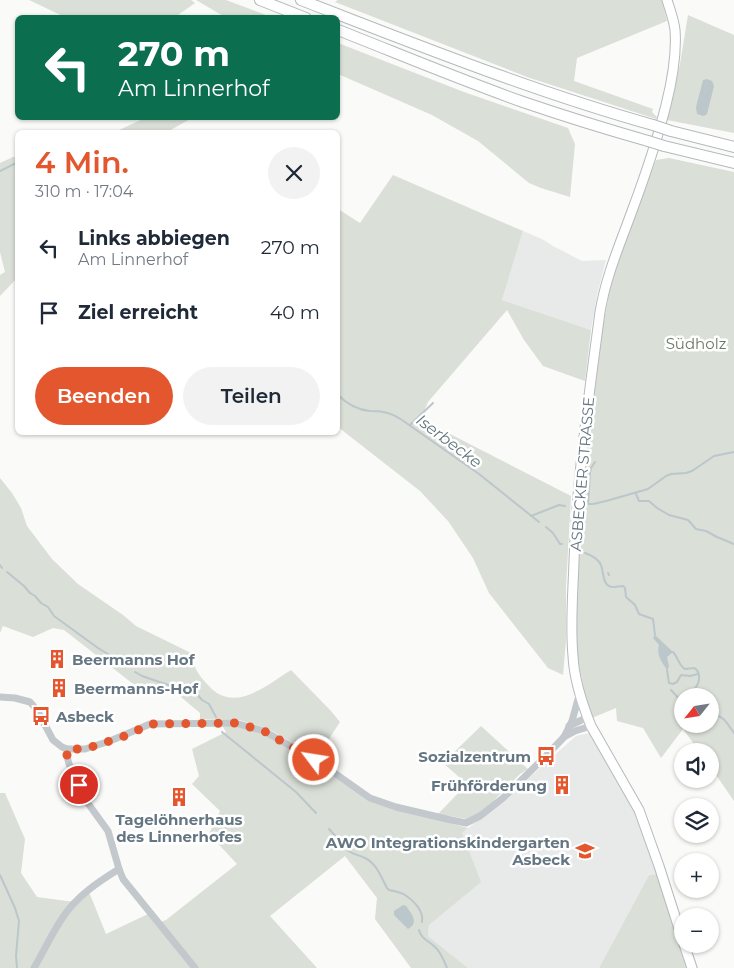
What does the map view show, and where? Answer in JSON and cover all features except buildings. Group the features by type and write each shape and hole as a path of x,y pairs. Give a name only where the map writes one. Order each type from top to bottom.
{"highway":[{"path":"260,0 298,15"},
{"path":"301,0 528,87 598,110 734,147"},
{"path":"340,31 440,71 571,118 664,146 734,163"}],"main road":[{"name":"ASBECKER STRASSE","path":"668,0 675,29 675,53 671,84 659,134 609,271 603,293 582,456 575,533 571,626 573,658 589,721 639,810 674,913"},
{"path":"687,953 692,968"}],"street":[{"path":"564,737 580,691"},
{"path":"0,697 30,702 37,710 53,740 67,749 85,749 119,738 150,724 236,723 264,731 301,752 370,798 466,823 480,816 503,798 564,737 589,721"},
{"path":"569,726 589,721"},
{"path":"67,749 69,764 87,802 108,831 123,879 195,968"},
{"path":"34,968 64,916 76,902 93,886 119,869"}],"shaded area":[{"path":"703,80 712,81 714,86 707,114 704,116 697,114 696,107"},
{"path":"523,231 582,261 606,260 591,330 502,300"},
{"path":"655,635 673,652 667,657 669,667 667,670 659,655 659,645 653,638"},
{"path":"590,733 636,813 659,874 649,875 599,968 468,968 428,936 429,925 462,833 504,800 576,736"},
{"path":"403,905 406,906 414,921 412,927 408,929 394,915 394,911"}],"green space":[{"path":"29,0 191,0 195,3 178,15 61,15"},
{"path":"196,0 226,0 266,15 222,15"},
{"path":"338,0 662,0 667,21 577,58 574,81 653,109 652,112 657,117 656,119 527,77 335,2"},
{"path":"688,15 734,35 734,133 667,120 680,64"},
{"path":"340,44 464,92 568,128 575,144 570,197 529,183 478,141 432,115 340,75"},
{"path":"141,120 188,120 171,130 119,130"},
{"path":"15,157 15,280 0,296 0,275 5,272 0,252 0,163"},
{"name":"Südholz","path":"669,158 734,172 734,801 719,779 719,743 693,743 686,733 719,733 719,688 674,688 674,733 680,733 661,758 643,728 617,721 616,708 592,718 589,712 576,652 575,617 582,498 602,332 611,283 656,160"},
{"path":"393,175 523,231 502,300 591,330 585,381 543,366 524,340 507,310 428,402 421,419 571,496 563,675 548,668 489,593 473,558 448,521 420,491 340,429 340,210 360,223"},
{"path":"0,478 21,508 27,526 52,559 78,584 136,626 191,653 199,675 219,694 229,697 240,697 250,694 291,670 340,722 317,757 267,728 239,720 200,719 200,713 175,692 137,687 64,630 53,628 33,637 3,626 0,633"},
{"path":"231,726 255,731 277,740 382,805 468,828 462,833 481,882 429,925 428,936 468,968 411,968 375,919 377,898 345,856 270,916 317,968 198,968 160,922 166,920 237,864 209,834 220,811 192,784 199,776 192,749 226,732 223,727"},
{"path":"481,726 528,769 520,774 483,812 467,819 438,814 467,784 443,763"},
{"path":"0,793 5,793 25,839 21,873 37,897 74,902 33,968 0,968"},
{"path":"664,865 678,908 674,908 674,953 693,953 698,968 599,968 649,875 659,874"},
{"path":"89,892 106,934 148,914 193,968 35,968 64,917"}],"waterway":[{"name":"Iserbecke","path":"0,171 15,164"},
{"name":"Iserbecke","path":"340,397 357,408 386,412 400,419 479,474 539,522"},
{"path":"410,425 433,403"},
{"path":"595,462 590,472 588,504 648,489 666,476 692,471 714,456 734,452"},
{"path":"636,494 639,501 649,501 669,515 688,520 696,529 706,531 734,544"},
{"path":"531,516 559,505 565,506"},
{"name":"Iserbecke","path":"546,527 562,544"},
{"name":"Iserbecke","path":"585,553 600,563 604,579 608,585 611,587 623,586 626,597 635,605 639,614 653,619 655,635"},
{"path":"7,572 41,603 48,607 54,616 98,648 126,665"},
{"path":"673,652 683,668 694,668 698,672 699,680 695,688"},
{"path":"667,670 669,683 673,684 677,682 681,675 690,676 698,674"},
{"path":"135,672 197,694 209,704 216,717"},
{"name":"Iserbecke","path":"671,690 674,693"},
{"name":"Iserbecke","path":"719,716 734,733"},
{"path":"222,732 296,792 316,813"},
{"path":"329,829 342,843"},
{"path":"347,850 373,864 389,890 403,894 412,900 420,910 422,922"},
{"path":"0,875 19,921 16,956 17,968"},
{"path":"419,930 423,938 439,951 447,968"}],"place":[{"name":"Beermanns Hof","path":"57,659"},
{"name":"Beermanns-Hof","path":"59,688"},
{"name":"Asbeck","path":"41,716"},
{"name":"Sozialzentrum","path":"546,756"},
{"name":"Frühförderung","path":"562,785"},
{"name":"Tagelöhnerhaus des Linnerhofes","path":"179,797"},
{"name":"AWO Integrationskindergarten Asbeck","path":"585,851"}],"route":[{"path":"79,785 69,764 67,749 85,749 128,735 150,724 236,723 264,731 314,760"}]}
